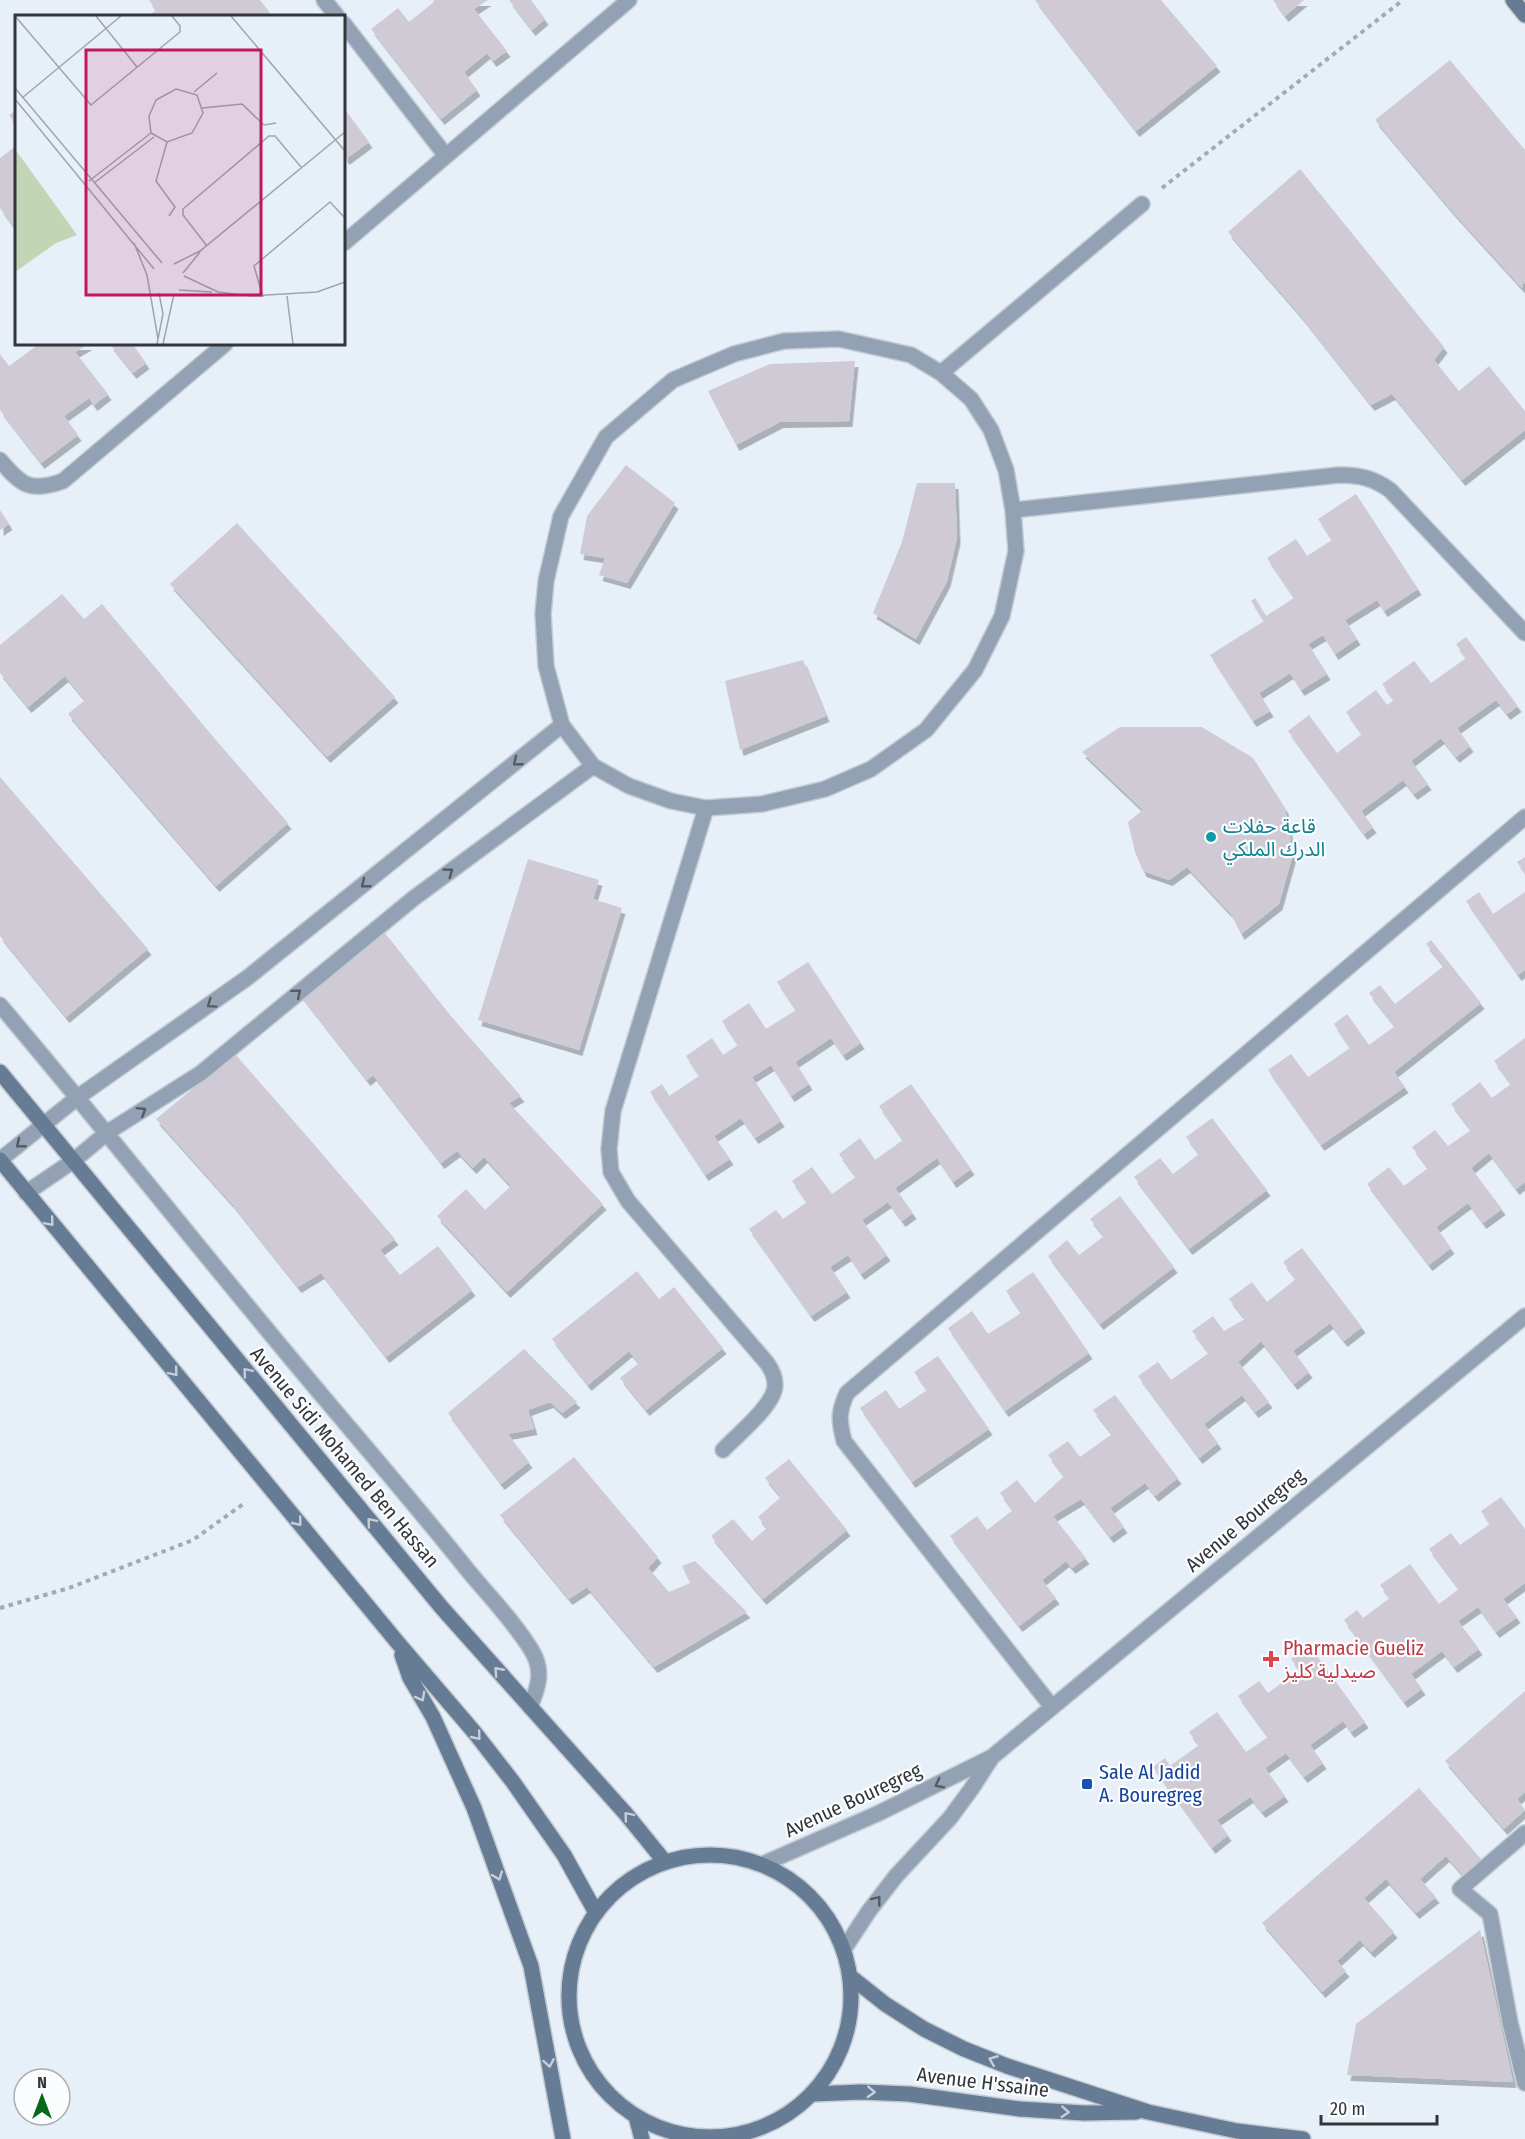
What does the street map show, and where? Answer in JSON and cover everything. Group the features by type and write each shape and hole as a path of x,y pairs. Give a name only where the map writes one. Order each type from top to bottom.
{"street":[{"path":"324,0 336,15"},
{"path":"345,242 629,0"},
{"path":"1513,0 1525,15"},
{"path":"345,25 446,156"},
{"path":"940,373 1142,204"},
{"path":"839,339 911,355 940,373 971,399 991,430 1006,470 1013,510 1016,551 1002,616 975,670 926,730 872,769 825,789 762,804 706,808 671,801 629,786 593,766 562,725 546,666 543,614 546,580 561,516 606,437 673,380 734,354 784,341 839,339"},
{"path":"0,460 15,478 30,486 48,487 63,481 224,345"},
{"path":"1013,510 1339,475 1361,475 1376,480 1390,490 1525,633"},
{"path":"562,725 247,978 78,1097 0,1160 398,1644 475,1733 513,1782 564,1855 595,1911"},
{"path":"26,1193 73,1161 108,1132 201,1073 414,898 593,766"},
{"path":"706,808 613,1111 609,1149 611,1172 628,1201 774,1373 775,1386 770,1402 723,1450"},
{"path":"1052,1707 844,1441 840,1424 840,1408 846,1393 1525,817"},
{"path":"0,1005 108,1132 183,1228 517,1630 533,1653 539,1670 539,1685 531,1707"},
{"name":"Avenue Sidi Mohamed Ben Hassan","path":"0,1072 442,1608 626,1814 665,1862"},
{"name":"Avenue Bouregreg","path":"763,1864 888,1809 992,1757 1525,1316"},
{"path":"398,1644 410,1678 433,1718 474,1808 531,1966 563,2139"},
{"name":"Avenue Bouregreg","path":"844,1949 896,1876 950,1818 992,1757"},
{"path":"1525,1833 1460,1889 1490,1914 1510,2022 1525,2083"},
{"path":"697,1855 731,1855 763,1864 790,1878 813,1898 832,1922 844,1949 851,1977 852,2008 845,2039 832,2068 813,2094 762,2133 698,2137 665,2131 636,2117 605,2092 583,2060 570,2023 568,1984 577,1946 595,1911 615,1890 638,1873 665,1862 697,1855"},
{"name":"Avenue H'ssaine","path":"851,1977 885,2004 924,2029 964,2049 1007,2066 1148,2112 1237,2131 1304,2139"},
{"name":"Avenue H'ssaine","path":"813,2094 861,2092 900,2094 1020,2109 1084,2113 1148,2112"},
{"path":"636,2117 642,2139"}],"path":[{"path":"1142,204 1403,0"},
{"path":"0,1608 69,1588 193,1540 269,1487"}],"building":[{"path":"149,0 260,0 270,13 267,15 150,15 156,10"},
{"path":"433,0 488,0 474,9 507,51 493,61 487,53 464,72 477,90 441,119 371,29 398,8 409,22 434,2"},
{"path":"509,0 531,0 545,19 532,30"},
{"path":"1035,0 1161,0 1217,66 1136,131"},
{"path":"1273,0 1304,0 1285,16"},
{"path":"1450,60 1525,150 1525,284 1523,281 1522,288 1451,210 1375,120"},
{"path":"345,109 369,142 346,159 345,158"},
{"path":"15,111 15,124 9,115"},
{"path":"15,147 15,229 0,208 0,158"},
{"path":"1300,169 1444,347 1434,360 1459,391 1489,366 1525,411 1525,430 1462,480 1392,394 1371,405 1301,316 1228,232"},
{"path":"34,345 87,345 75,352 108,394 94,405 89,398 64,416 78,435 41,463 0,410 0,354 9,366 35,347"},
{"path":"111,345 133,345 146,363 133,373"},
{"path":"855,361 849,421 780,422 736,445 708,391 770,364"},
{"path":"626,465 675,503 627,583 599,575 605,558 580,554 587,516"},
{"path":"917,483 955,483 957,538 947,581 916,639 873,613 902,542"},
{"path":"1356,494 1418,589 1384,611 1377,600 1345,620 1357,639 1335,654 1323,635 1308,644 1327,674 1301,690 1290,673 1259,693 1270,711 1253,721 1210,655 1264,621 1251,601 1255,598 1266,616 1294,598 1267,558 1296,539 1307,556 1332,540 1318,519"},
{"path":"0,510 9,524 0,530"},
{"path":"237,523 395,697 327,757 170,584"},
{"path":"62,594 84,619 102,604 288,823 216,886 68,714 85,700 65,676 28,707 0,673 0,645"},
{"path":"1466,637 1518,706 1507,714 1496,700 1457,728 1470,746 1456,757 1441,738 1411,761 1428,784 1414,794 1403,780 1361,811 1373,827 1364,834 1288,731 1309,715 1337,753 1362,734 1346,712 1376,690 1387,705 1394,700 1382,684 1414,661 1431,683 1466,658 1456,644"},
{"path":"803,660 826,716 740,750 725,681"},
{"name":"قاعة حفلات الدرك الملكي","path":"1120,727 1202,727 1253,758 1285,808 1293,854 1279,904 1241,934 1231,914 1187,867 1169,880 1143,871 1135,852 1128,822 1143,810 1082,752"},
{"path":"0,777 148,949 66,1017 0,936"},
{"path":"1525,857 1525,873 1517,862"},
{"path":"528,859 599,880 593,899 622,908 579,1050 478,1020"},
{"path":"1479,892 1493,914 1525,892 1525,970 1518,975 1466,901"},
{"path":"381,928 450,1015 521,1096 509,1103 603,1204 507,1292 437,1216 466,1189 485,1210 511,1186 484,1157 473,1168 457,1151 441,1163 373,1075 367,1080 299,993"},
{"path":"1431,940 1481,1003 1394,1072 1405,1087 1321,1145 1268,1070 1291,1054 1308,1077 1350,1048 1334,1024 1347,1014 1369,1045 1395,1026 1369,993 1380,985 1395,1004 1444,966 1426,944"},
{"path":"808,962 861,1043 843,1055 831,1038 795,1062 809,1084 791,1096 771,1065 752,1077 781,1121 755,1138 741,1118 714,1136 730,1159 705,1175 650,1092 662,1084 669,1096 699,1076 686,1056 712,1038 723,1055 738,1045 722,1021 749,1003 766,1029 796,1010 777,982"},
{"path":"1525,1038 1525,1182 1516,1189 1489,1153 1471,1168 1502,1209 1483,1223 1468,1203 1436,1227 1451,1248 1429,1265 1367,1184 1389,1167 1404,1186 1428,1168 1412,1147 1435,1130 1448,1146 1471,1130 1451,1104 1480,1082 1492,1098 1511,1084 1494,1061"},
{"path":"235,1054 395,1239 380,1250 400,1275 438,1246 472,1290 386,1357 321,1273 298,1287 233,1205 156,1119"},
{"path":"911,1084 971,1169 953,1182 937,1158 895,1188 913,1213 902,1221 888,1202 862,1220 887,1255 861,1274 848,1255 830,1267 847,1292 811,1316 749,1229 776,1210 783,1219 807,1202 792,1181 812,1167 832,1194 856,1177 839,1154 860,1138 875,1160 903,1140 879,1106"},
{"path":"1212,1118 1267,1190 1189,1249 1134,1177 1160,1158 1173,1174 1199,1154 1186,1137"},
{"path":"1120,1196 1174,1267 1100,1324 1048,1256 1067,1240 1079,1255 1104,1236 1090,1219"},
{"path":"1302,1248 1362,1327 1344,1341 1330,1323 1293,1351 1309,1372 1294,1384 1261,1341 1238,1362 1269,1402 1255,1412 1242,1395 1204,1424 1218,1443 1199,1458 1138,1376 1158,1362 1171,1380 1209,1353 1192,1331 1213,1316 1224,1331 1245,1319 1229,1299 1252,1282 1267,1302 1296,1279 1283,1262"},
{"path":"637,1271 659,1299 674,1287 723,1348 646,1410 620,1378 639,1363 629,1351 588,1385 552,1339"},
{"path":"1033,1272 1089,1353 1005,1411 948,1328 972,1311 988,1334 1021,1313 1006,1291"},
{"path":"524,1349 577,1402 562,1413 550,1402 528,1410 534,1429 508,1434 529,1462 501,1484 448,1413"},
{"path":"938,1356 989,1429 912,1482 860,1408 886,1390 899,1409 927,1390 914,1372"},
{"path":"1115,1395 1178,1478 1155,1496 1145,1483 1110,1508 1124,1527 1110,1537 1081,1499 1053,1516 1086,1558 1072,1568 1066,1561 1042,1580 1056,1598 1019,1626 950,1536 977,1516 987,1530 1013,1510 1000,1493 1017,1480 1035,1503 1064,1476 1048,1455 1068,1441 1080,1457 1112,1434 1093,1410"},
{"path":"574,1457 658,1557 648,1568 669,1592 690,1583 682,1566 695,1561 747,1612 654,1667 587,1587 569,1599 500,1515"},
{"path":"789,1459 847,1530 763,1599 711,1536 733,1519 752,1541 767,1528 758,1517 781,1497 765,1478"},
{"path":"1501,1497 1525,1529 1525,1583 1503,1599 1517,1617 1496,1632 1478,1607 1458,1621 1479,1649 1454,1667 1442,1651 1411,1674 1422,1689 1404,1702 1344,1620 1357,1610 1363,1618 1390,1598 1380,1585 1410,1564 1439,1604 1459,1589 1429,1549 1451,1533 1460,1545 1490,1524 1481,1511"},
{"path":"1309,1645 1365,1722 1351,1732 1343,1721 1310,1745 1323,1763 1304,1777 1286,1753 1265,1768 1285,1796 1262,1812 1250,1797 1217,1820 1228,1835 1212,1848 1153,1767 1165,1758 1170,1766 1199,1745 1189,1732 1217,1712 1246,1752 1268,1737 1238,1696 1259,1681 1268,1693 1299,1670 1291,1659"},
{"path":"1525,1691 1525,1792 1517,1799 1525,1810 1504,1829 1445,1761"},
{"path":"1419,1788 1482,1860 1464,1876 1446,1856 1420,1879 1436,1897 1416,1913 1386,1879 1364,1898 1394,1932 1371,1952 1360,1940 1337,1961 1346,1971 1322,1992 1262,1923"},
{"path":"1480,1930 1513,2082 1347,2075 1356,2024"}],"place":[{"name":"قاعة حفلات الدرك الملكي","path":"1211,837"},
{"name":"Pharmacie Gueliz صيدلية كليز","path":"1271,1659"},
{"name":"Sale Al Jadid A. Bouregreg","path":"1087,1784"}]}
